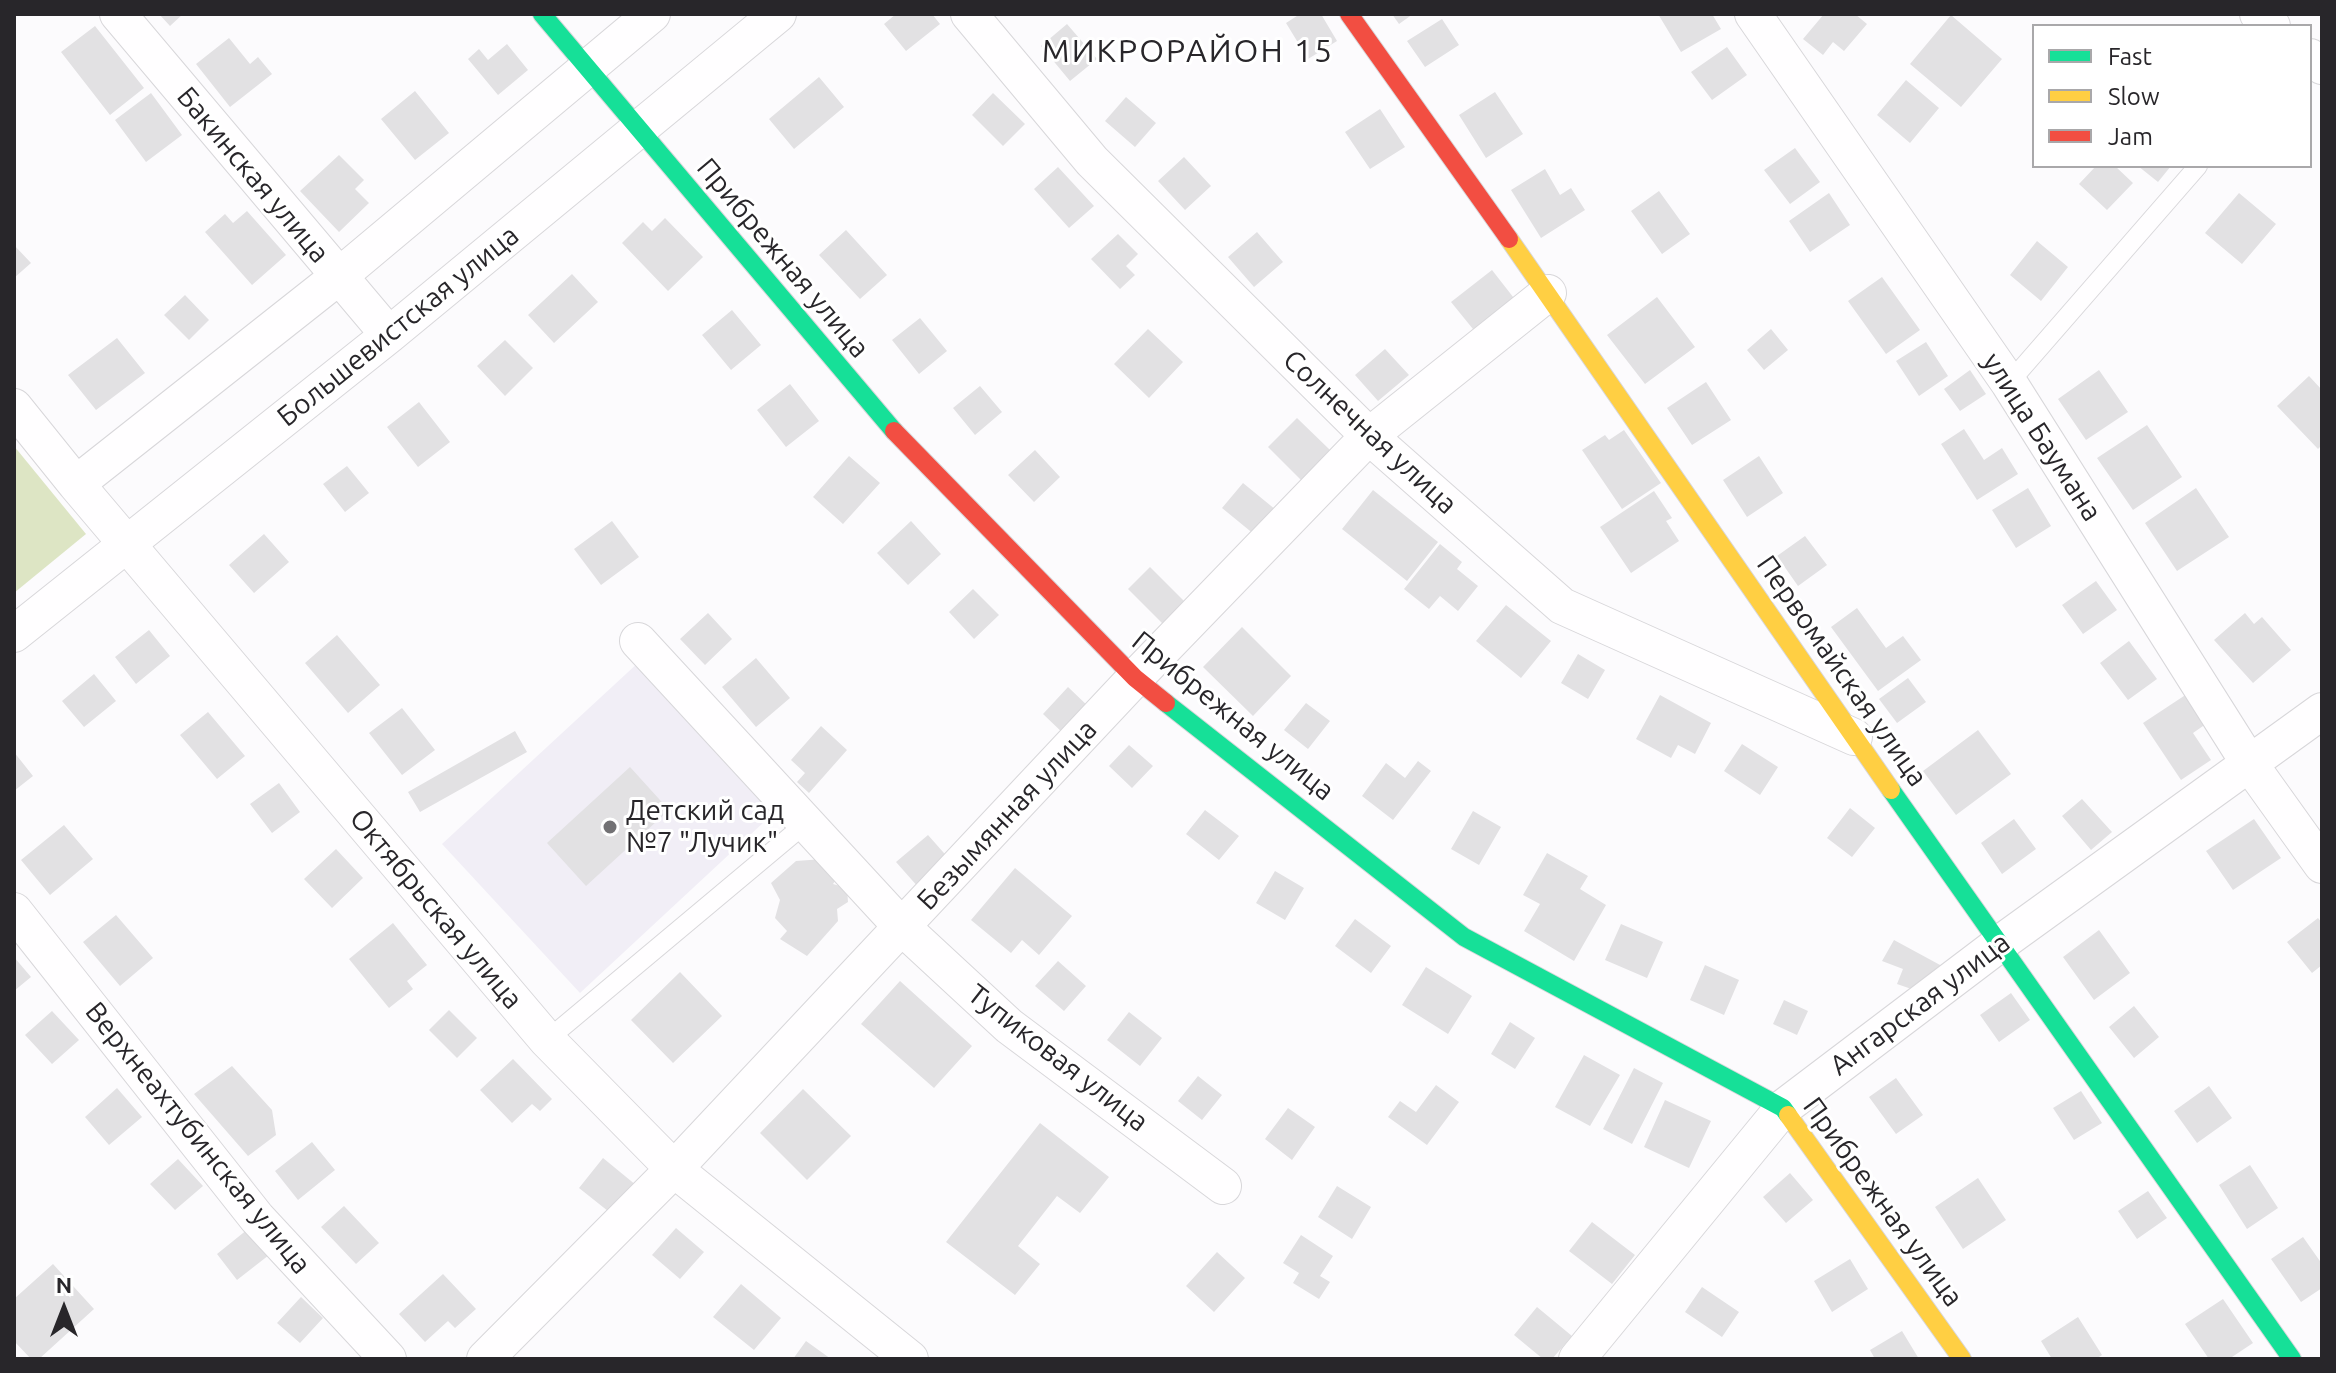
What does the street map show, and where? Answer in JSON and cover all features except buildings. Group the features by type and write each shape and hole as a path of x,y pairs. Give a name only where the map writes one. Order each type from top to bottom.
{"street":[{"name":"Бакинская улица","path":"118,14 389,335"},
{"name":"Прибрежная улица","path":"542,14 880,417 1135,678 1464,937 1783,1108 1962,1359"},
{"path":"76,484 338,277 652,14"},
{"name":"Большевистская улица","path":"14,634 389,335 778,14"},
{"name":"Солнечная улица","path":"969,14 1092,161 1369,436 1562,606 1854,737"},
{"name":"Первомайская улица","path":"1349,14 1548,293 1998,945 2292,1359"},
{"name":"улица Баумана","path":"1753,14 2009,383 2249,763 2322,865"},
{"name":"Безымянная улица","path":"485,1359 674,1169 1135,678 1369,436 1548,293"},
{"name":"Октябрьская улица","path":"14,407 126,544 547,1040 674,1169 910,1359"},
{"name":"Тупиковая улица","path":"638,641 902,927 1009,1026 1223,1186"},
{"name":"Ангарская улица","path":"1577,1359 1783,1108 1998,945 2322,711"},
{"name":"Верхнеахтубинская улица","path":"14,911 257,1218 388,1359"}],"lane":[{"path":"2009,383 2196,168"},
{"path":"547,1040 805,824"}],"shaded area":[{"name":"Детский сад №7 \"Лучик\"","path":"640,661 778,809 580,993 442,844"}],"green space":[{"path":"14,446 86,534 14,593"}],"traffic: fast":[{"path":"542,14 894,431"},
{"path":"1166,703 1464,937 1783,1108 1788,1115"},
{"path":"1891,790 2292,1359"}],"traffic: slow":[{"path":"1509,239 1891,790"},
{"path":"1788,1115 1962,1359"}],"traffic: jam":[{"path":"1349,14 1509,239"},
{"path":"894,431 1135,678 1166,703"}],"place":[{"name":"Детский сад №7 \"Лучик\"","path":"610,827"}],"district":[{"name":"МИКРОРАЙОН 15","path":"1188,51"}]}
